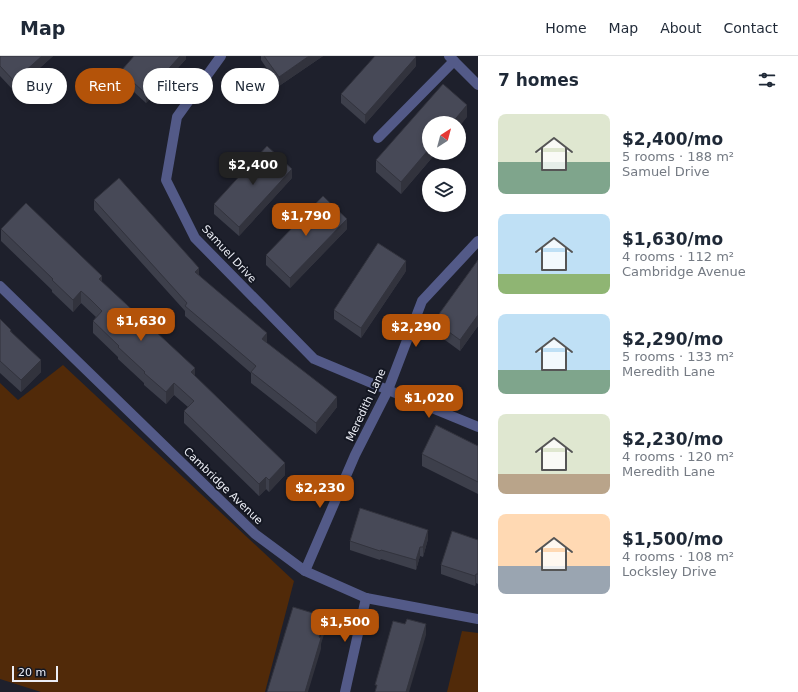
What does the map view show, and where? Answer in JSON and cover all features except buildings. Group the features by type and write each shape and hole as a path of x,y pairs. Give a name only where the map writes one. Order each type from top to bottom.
{"street":[{"name":"Samuel Drive","path":"221,56 177,117 166,180 195,238 314,359 478,427"},
{"path":"378,138 452,59 478,85"},
{"name":"Meredith Lane","path":"306,570 355,455 388,390 422,301 478,242"},
{"name":"Cambridge Avenue","path":"0,286 255,534 306,570 366,598 478,619"},
{"path":"345,692 366,598"}],"shaded area":[{"path":"63,365 294,581 265,692 41,692 0,679 0,383 18,400"},
{"path":"462,631 478,633 478,692 447,692"}]}
